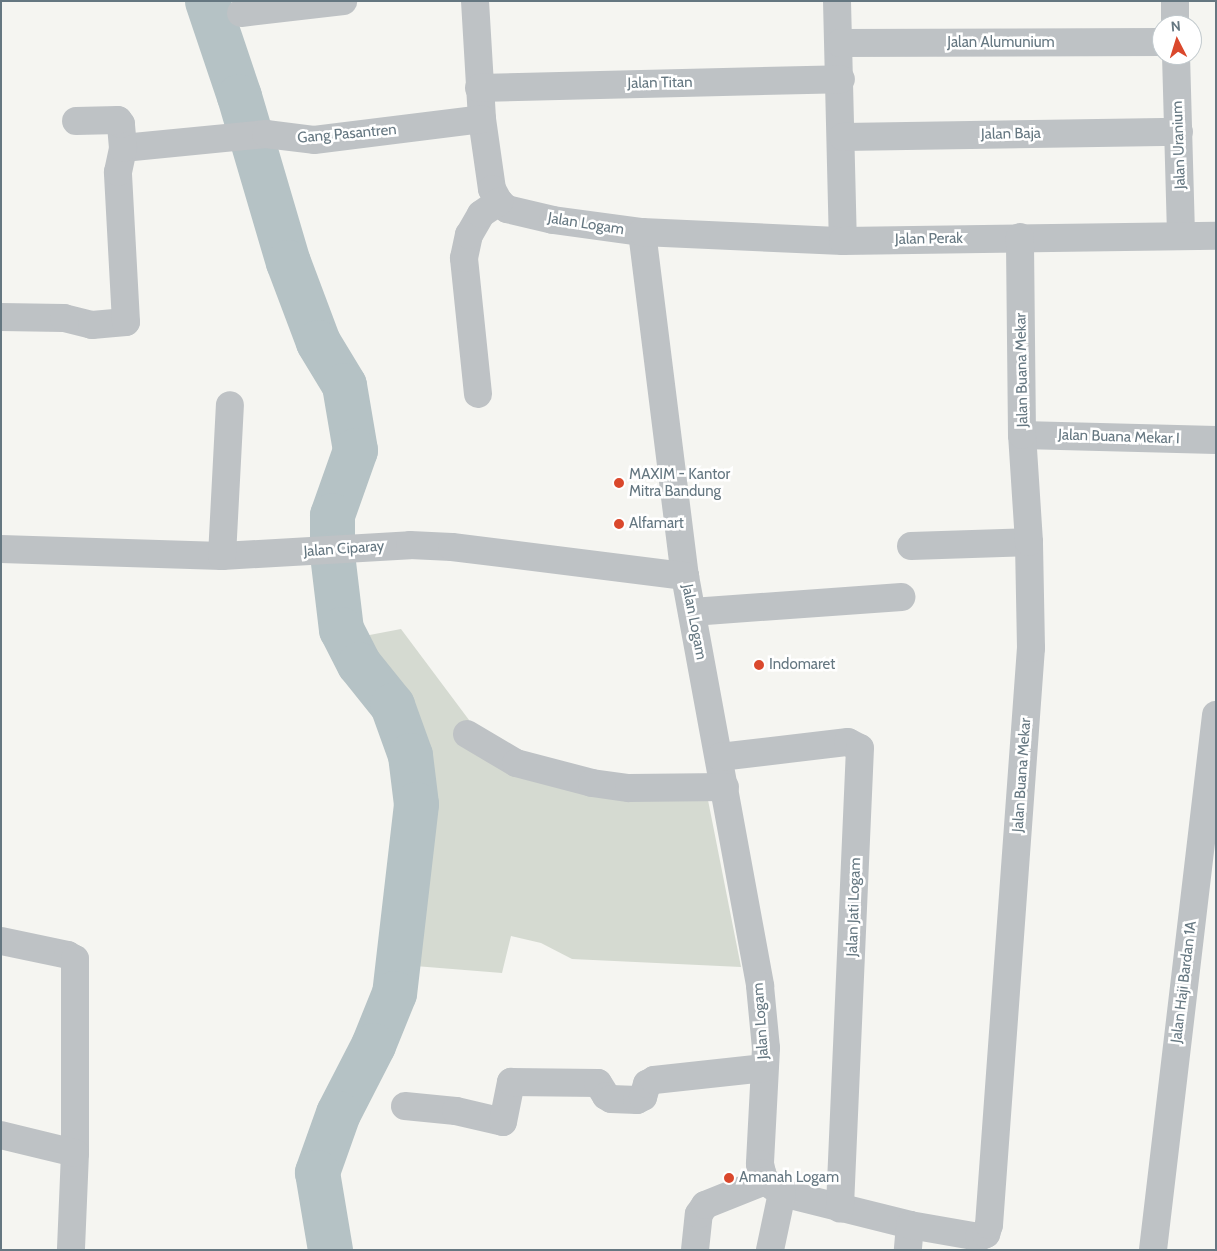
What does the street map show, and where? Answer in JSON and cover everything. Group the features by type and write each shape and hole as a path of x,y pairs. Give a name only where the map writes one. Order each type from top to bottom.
{"street":[{"path":"240,13 293,4 343,1"},
{"path":"475,1 482,120 492,189 498,202 481,214 469,235 464,258 478,394"},
{"path":"837,1 843,137 843,241"},
{"path":"1175,15 1176,1"},
{"name":"Jalan Alumunium","path":"840,43 1152,42"},
{"name":"Jalan Uranium","path":"1177,65 1180,132 1181,235"},
{"name":"Jalan Titan","path":"479,88 841,79"},
{"path":"1,317 64,318 92,325 126,322 118,172 123,148 119,120 76,121"},
{"name":"Gang Pasantren","path":"123,148 251,136 314,140 482,120"},
{"name":"Jalan Baja","path":"843,137 1180,132"},
{"name":"Jalan Logam","path":"498,202 507,209 553,220 642,232 685,576 720,756 760,986 764,1068 760,1164 774,1187"},
{"name":"Jalan Perak","path":"642,232 843,241 1216,236"},
{"name":"Jalan Buana Mekar","path":"909,1238 979,1237 986,1234 989,1225 1031,648 1029,542 1022,435 1020,238"},
{"path":"222,556 230,405"},
{"name":"Jalan Buana Mekar I","path":"1022,435 1216,440"},
{"path":"911,546 1029,542"},
{"name":"Jalan Ciparay","path":"1,549 222,556 356,548 452,548 685,576"},
{"path":"692,612 901,597"},
{"name":"Jalan Haji Bardan 1A","path":"1153,1250 1216,715"},
{"path":"467,734 516,763 592,783 629,788 725,787"},
{"name":"Jalan Jati Logam","path":"720,756 848,742 860,748 840,1209"},
{"path":"1,941 68,955 75,960 75,1153 71,1250"},
{"path":"405,1106 456,1112 503,1122 511,1082 598,1083 606,1096 611,1099 637,1100 643,1097 647,1084 654,1080 764,1068"},
{"path":"1,1135 75,1153"},
{"path":"696,1250 700,1214 705,1206 774,1187 840,1209 909,1238"},
{"path":"770,1250 774,1187"}],"shaded area":[{"path":"401,629 472,724 541,769 706,790 741,967 572,959 541,943 511,936 502,973 415,966 417,851 425,760 390,689 359,637"}],"waterway":[{"path":"207,1 239,96 288,262 318,342 344,385 355,450 332,515 332,554 341,629 359,664 392,705 410,755 416,804 394,993 373,1045 338,1113 317,1172 330,1250"}],"place":[{"name":"MAXIM - Kantor Mitra Bandung","path":"619,483"},
{"name":"Alfamart","path":"619,524"},
{"name":"Indomaret","path":"759,665"},
{"name":"Amanah Logam","path":"729,1178"}]}
